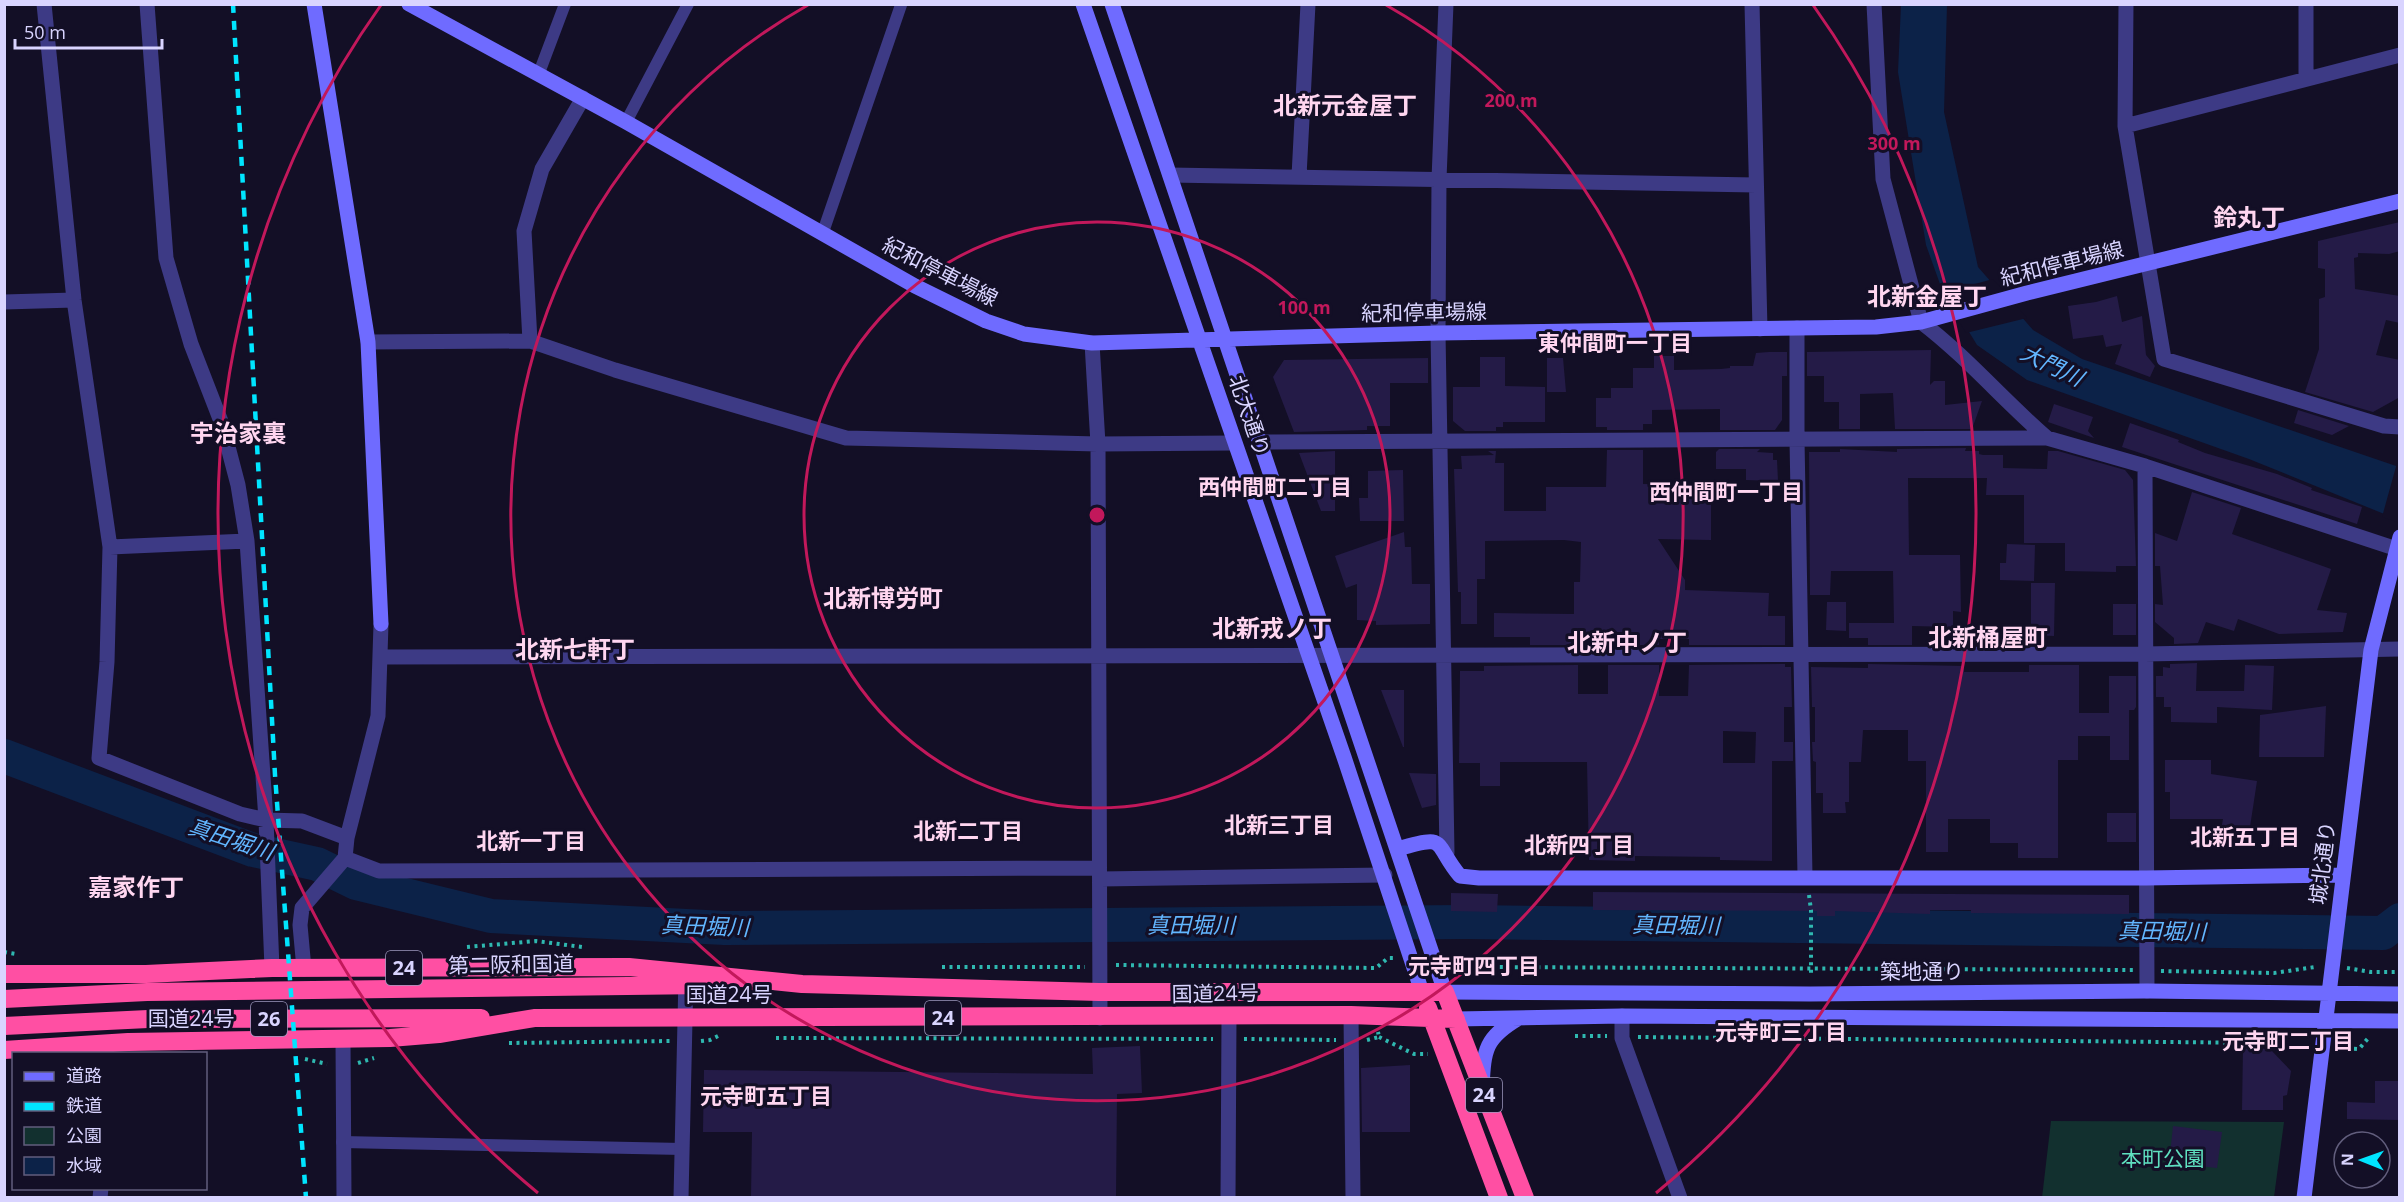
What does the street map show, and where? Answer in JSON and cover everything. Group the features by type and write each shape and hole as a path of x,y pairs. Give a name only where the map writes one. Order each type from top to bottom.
{"highway":[{"name":"国道24号","path":"4,974 146,974 272,968 629,967 686,979 802,984 1100,993 1445,992"},
{"name":"第二阪和国道","path":"4,999 159,992 686,979"},
{"name":"24","path":"1422,992 1499,1197"},
{"name":"24","path":"1445,992 1482,1092 1525,1197"},
{"name":"国道24号","path":"4,1050 343,1041 439,1034 534,1018 1100,1018 1351,1015 1456,1019"},
{"name":"26","path":"4,1026 148,1019 534,1018"}],"street":[{"path":"44,4 74,300 110,547 107,662 99,758 266,825 302,821 348,838"},
{"path":"147,4 166,258 191,344 222,424 238,485 247,541 266,825 272,968"},
{"path":"304,969 300,925 302,908 345,858 378,716 382,657 368,342 314,4"},
{"name":"紀和停車場線","path":"410,4 539,73 915,286 986,321 1024,334 1092,343 1438,333 1875,327 1921,322 1942,317 2027,293 2400,201"},
{"name":"北大通り","path":"1083,4 1385,875 1422,992"},
{"name":"北大通り","path":"1112,4 1333,654 1445,992"},
{"path":"1299,176 1308,4"},
{"path":"1446,4 1439,179 1439,443 1445,654 1447,853 1452,867 1460,876 1479,878 1805,876 2146,878 2342,875"},
{"path":"1752,4 1760,330"},
{"path":"1874,4 1883,179 1921,322 1940,337 2011,407 2047,438"},
{"path":"2126,4 2125,126 2164,359 2384,426 2400,428"},
{"path":"2306,4 2306,79"},
{"path":"2125,126 2400,55"},
{"path":"530,341 525,231 542,170 583,98"},
{"path":"1170,175 1756,185"},
{"path":"4,302 74,300"},
{"path":"1797,328 1805,876"},
{"path":"368,342 530,341 615,370 846,438 1098,444 1234,443"},
{"path":"1092,343 1098,444 1100,1018"},
{"path":"1260,442 1439,443 2047,438 2399,545"},
{"path":"2145,466 2147,991"},
{"path":"110,547 247,541"},
{"name":"城北通り","path":"2304,1197 2371,650 2399,545"},
{"path":"382,657 2145,654 2400,649"},
{"path":"1398,849 1426,840 1436,843 1447,853"},
{"path":"345,858 379,871 1385,875"},
{"path":"681,1197 686,979"},
{"name":"築地通り","path":"1445,992 1810,994 2147,991 2400,994"},
{"path":"1351,1015 1353,1197"},
{"path":"1456,1019 1622,1016 2400,1020"},
{"path":"1622,1016 1622,1037 1680,1197"},
{"path":"1228,1197 1229,1017"},
{"path":"1482,1092 1484,1055 1497,1031 1521,1017"},
{"path":"343,1041 344,1197"}],"lane":[{"path":"539,73 565,4"},
{"path":"626,122 688,4"},
{"path":"822,232 901,5"},
{"path":"342,1142 683,1149"}],"path":[{"path":"1810,994 1811,910"},
{"path":"462,947 536,941 589,948"},
{"path":"4,952 26,955"},
{"path":"932,967 1376,968 1388,958 1411,958"},
{"path":"1434,958 1459,958 1478,967 2147,970 2274,973 2312,967 2400,972"},
{"path":"1571,1036 2080,1040 2272,1043 2278,1047"}],"green space":[{"name":"本町公園","path":"2051,1121 2284,1122 2274,1197 2042,1198"}],"water":[{"name":"大門川","path":"1901,5 1947,5 1944,112 1978,267 2033,330 2082,359 2399,467 2399,520 2249,459 2027,380 1977,345 1940,284 1926,245 1898,72"}],"pier":[{"path":"1993,279 2027,318 1966,333 1942,293"},
{"path":"2397,463 2400,464 2400,523 2382,517"}],"building":[{"path":"2400,222 2400,251 2389,254 2358,253 2358,257 2354,258 2355,289 2400,296 2400,323 2386,320 2376,355 2400,360 2400,397 2373,412 2305,392 2319,349 2319,299 2325,297 2325,269 2318,268 2318,241"},
{"path":"2117,296 2122,322 2142,316 2146,355 2155,366 2150,377 2115,364 2122,344 2106,347 2103,335 2073,339 2068,306"},
{"path":"1931,350 1930,385 1934,381 1945,381 1945,405 1982,401 1972,429 1895,429 1893,393 1860,394 1860,429 1839,429 1839,402 1824,402 1824,376 1807,376 1807,352"},
{"path":"1787,352 1787,376 1782,376 1782,420 1775,430 1720,430 1720,409 1652,410 1652,424 1643,424 1643,430 1607,430 1607,427 1596,427 1596,398 1611,398 1611,388 1633,388 1633,368 1654,368 1654,356 1674,356 1674,370 1721,369 1730,368 1730,366 1753,366 1756,353"},
{"path":"1480,357 1505,357 1505,386 1545,387 1545,422 1503,422 1503,427 1496,427 1496,431 1465,431 1453,421 1453,387 1480,387"},
{"path":"1428,358 1428,383 1390,383 1390,426 1367,426 1367,430 1294,432 1273,377 1284,360"},
{"path":"1547,358 1563,358 1566,392 1547,392"},
{"path":"2054,404 2093,417 2088,431 2094,438 2048,422"},
{"path":"2298,410 2349,426 2332,435 2294,423"},
{"path":"2130,423 2179,440 2178,442 2205,453 2277,474 2312,488 2311,490 2362,507 2357,524 2122,447"},
{"path":"1966,448 1965,451 1979,451 1979,454 1983,455 2003,455 2003,468 2047,469 2048,451 2058,451 2125,470 2133,480 2136,566 2116,566 2116,572 2065,571 2065,543 2024,543 2024,495 1986,495 1987,478 1908,478 1909,555 1960,555 1961,612 1953,611 1953,627 1912,626 1912,645 1868,645 1868,638 1849,638 1849,623 1894,623 1893,571 1831,571 1830,595 1810,595 1809,452 1840,452 1840,449 1897,452 1897,449"},
{"path":"1719,449 1760,449 1757,452 1773,453 1773,460 1777,460 1778,481 1746,480 1746,469 1716,469 1716,452"},
{"path":"1607,450 1643,450 1643,484 1711,485 1711,540 1658,539 1685,580 1685,590 1769,593 1768,616 1785,616 1785,645 1689,645 1689,639 1659,639 1659,645 1608,645 1608,639 1578,639 1578,645 1530,645 1530,637 1494,637 1494,613 1574,614 1574,582 1580,582 1581,542 1564,540 1485,541 1485,579 1477,579 1477,624 1461,624 1454,469 1462,469 1461,456 1494,455 1488,451 1496,451 1495,463 1504,463 1504,511 1546,511 1546,487 1606,487"},
{"path":"1335,451 1335,511 1321,511 1299,453"},
{"path":"1403,470 1404,521 1360,521 1359,498 1368,498 1368,471"},
{"path":"2192,492 2241,508 2232,534 2331,569 2317,610 2347,613 2343,632 2279,634 2238,619 2234,631 2206,622 2198,643 2174,644 2174,638 2155,622 2155,604 2163,605 2160,566 2155,566 2155,533 2177,541"},
{"path":"1404,532 1405,547 1411,547 1412,584 1430,584 1430,624 1376,625 1376,621 1357,620 1357,584 1346,588 1335,556"},
{"path":"2007,544 2035,545 2034,581 2000,580 2000,563 2006,563"},
{"path":"2031,583 2055,583 2054,636 2031,635"},
{"path":"1827,602 1846,602 1846,631 1826,630"},
{"path":"2113,604 2136,604 2136,635 2113,635"},
{"path":"2197,663 2196,691 2244,691 2245,665 2274,666 2272,710 2217,707 2217,723 2171,722 2171,707 2164,707 2164,697 2156,697 2156,676 2163,676 2163,667 2170,668 2170,664"},
{"path":"1785,664 1785,667 1791,667 1792,707 1784,707 1784,742 1793,742 1793,761 1772,761 1772,861 1720,860 1720,857 1635,856 1635,861 1589,860 1587,762 1500,762 1500,786 1480,786 1480,763 1459,763 1460,671 1484,671 1484,666 1578,665 1578,694 1608,694 1608,665 1659,665 1659,696 1688,696 1689,665","holes":["1723,731 1756,732 1755,763 1723,763"]},
{"path":"1868,664 1964,666 1964,672 2029,672 2029,665 2079,665 2079,713 2109,713 2109,676 2136,676 2136,707 2134,710 2129,710 2129,760 2110,760 2110,736 2078,736 2078,760 2058,760 2058,858 2018,858 2018,843 1990,843 1990,819 1948,819 1948,852 1926,852 1926,761 1908,761 1908,730 1863,730 1861,762 1849,762 1849,802 1845,802 1846,813 1823,813 1823,793 1816,793 1816,762 1813,761 1812,742 1815,742 1815,707 1812,707 1811,667 1868,668"},
{"path":"1381,690 1404,690 1404,747 1403,747"},
{"path":"2326,706 2324,757 2259,757 2260,715"},
{"path":"2165,760 2211,760 2211,774 2257,781 2248,840 2220,836 2223,819 2170,819 2170,792 2165,792"},
{"path":"1409,773 1436,774 1436,805 1422,808"},
{"path":"2107,813 2136,813 2136,842 2107,842"},
{"path":"1593,892 2129,895 2129,914 1971,913 1971,910 1930,910 1930,914 1835,911 1835,916 1817,916 1817,911 1593,910"},
{"path":"1451,893 1498,894 1497,912 1451,911"},
{"path":"1140,1046 1142,1093 1117,1094 1116,1197 751,1197 752,1132 703,1132 704,1070 1093,1074 1092,1048"},
{"path":"2243,1048 2270,1049 2291,1071 2287,1095 2283,1096 2283,1110 2242,1110"},
{"path":"1410,1065 1410,1132 1362,1132 1361,1068"},
{"path":"2375,1081 2400,1081 2400,1120 2347,1119 2347,1102 2375,1103"},
{"path":"2173,1126 2222,1132 2217,1168 2169,1163"}],"waterway":[{"name":"真田堀川","path":"4,756 253,850 317,864 356,883 491,916 725,928 1466,922 2383,933 2400,920"}],"railway":[{"path":"233,4 275,775 306,1198"}],"district":[{"name":"北新元金屋丁","path":"1345,106"},
{"name":"鈴丸丁","path":"2249,218"},
{"name":"北新金屋丁","path":"1927,297"},
{"name":"東仲間町一丁目","path":"1615,343"},
{"name":"宇治家裏","path":"238,434"},
{"name":"西仲間町二丁目","path":"1275,487"},
{"name":"西仲間町一丁目","path":"1726,492"},
{"name":"北新博労町","path":"883,599"},
{"name":"北新戎ノ丁","path":"1272,629"},
{"name":"北新桶屋町","path":"1988,638"},
{"name":"北新中ノ丁","path":"1627,643"},
{"name":"北新七軒丁","path":"575,650"},
{"name":"北新三丁目","path":"1279,825"},
{"name":"北新二丁目","path":"968,831"},
{"name":"北新五丁目","path":"2245,837"},
{"name":"北新一丁目","path":"531,841"},
{"name":"北新四丁目","path":"1579,845"},
{"name":"嘉家作丁","path":"136,888"},
{"name":"元寺町四丁目","path":"1474,966"},
{"name":"元寺町三丁目","path":"1781,1032"},
{"name":"元寺町二丁目","path":"2288,1041"},
{"name":"元寺町五丁目","path":"766,1096"}]}
